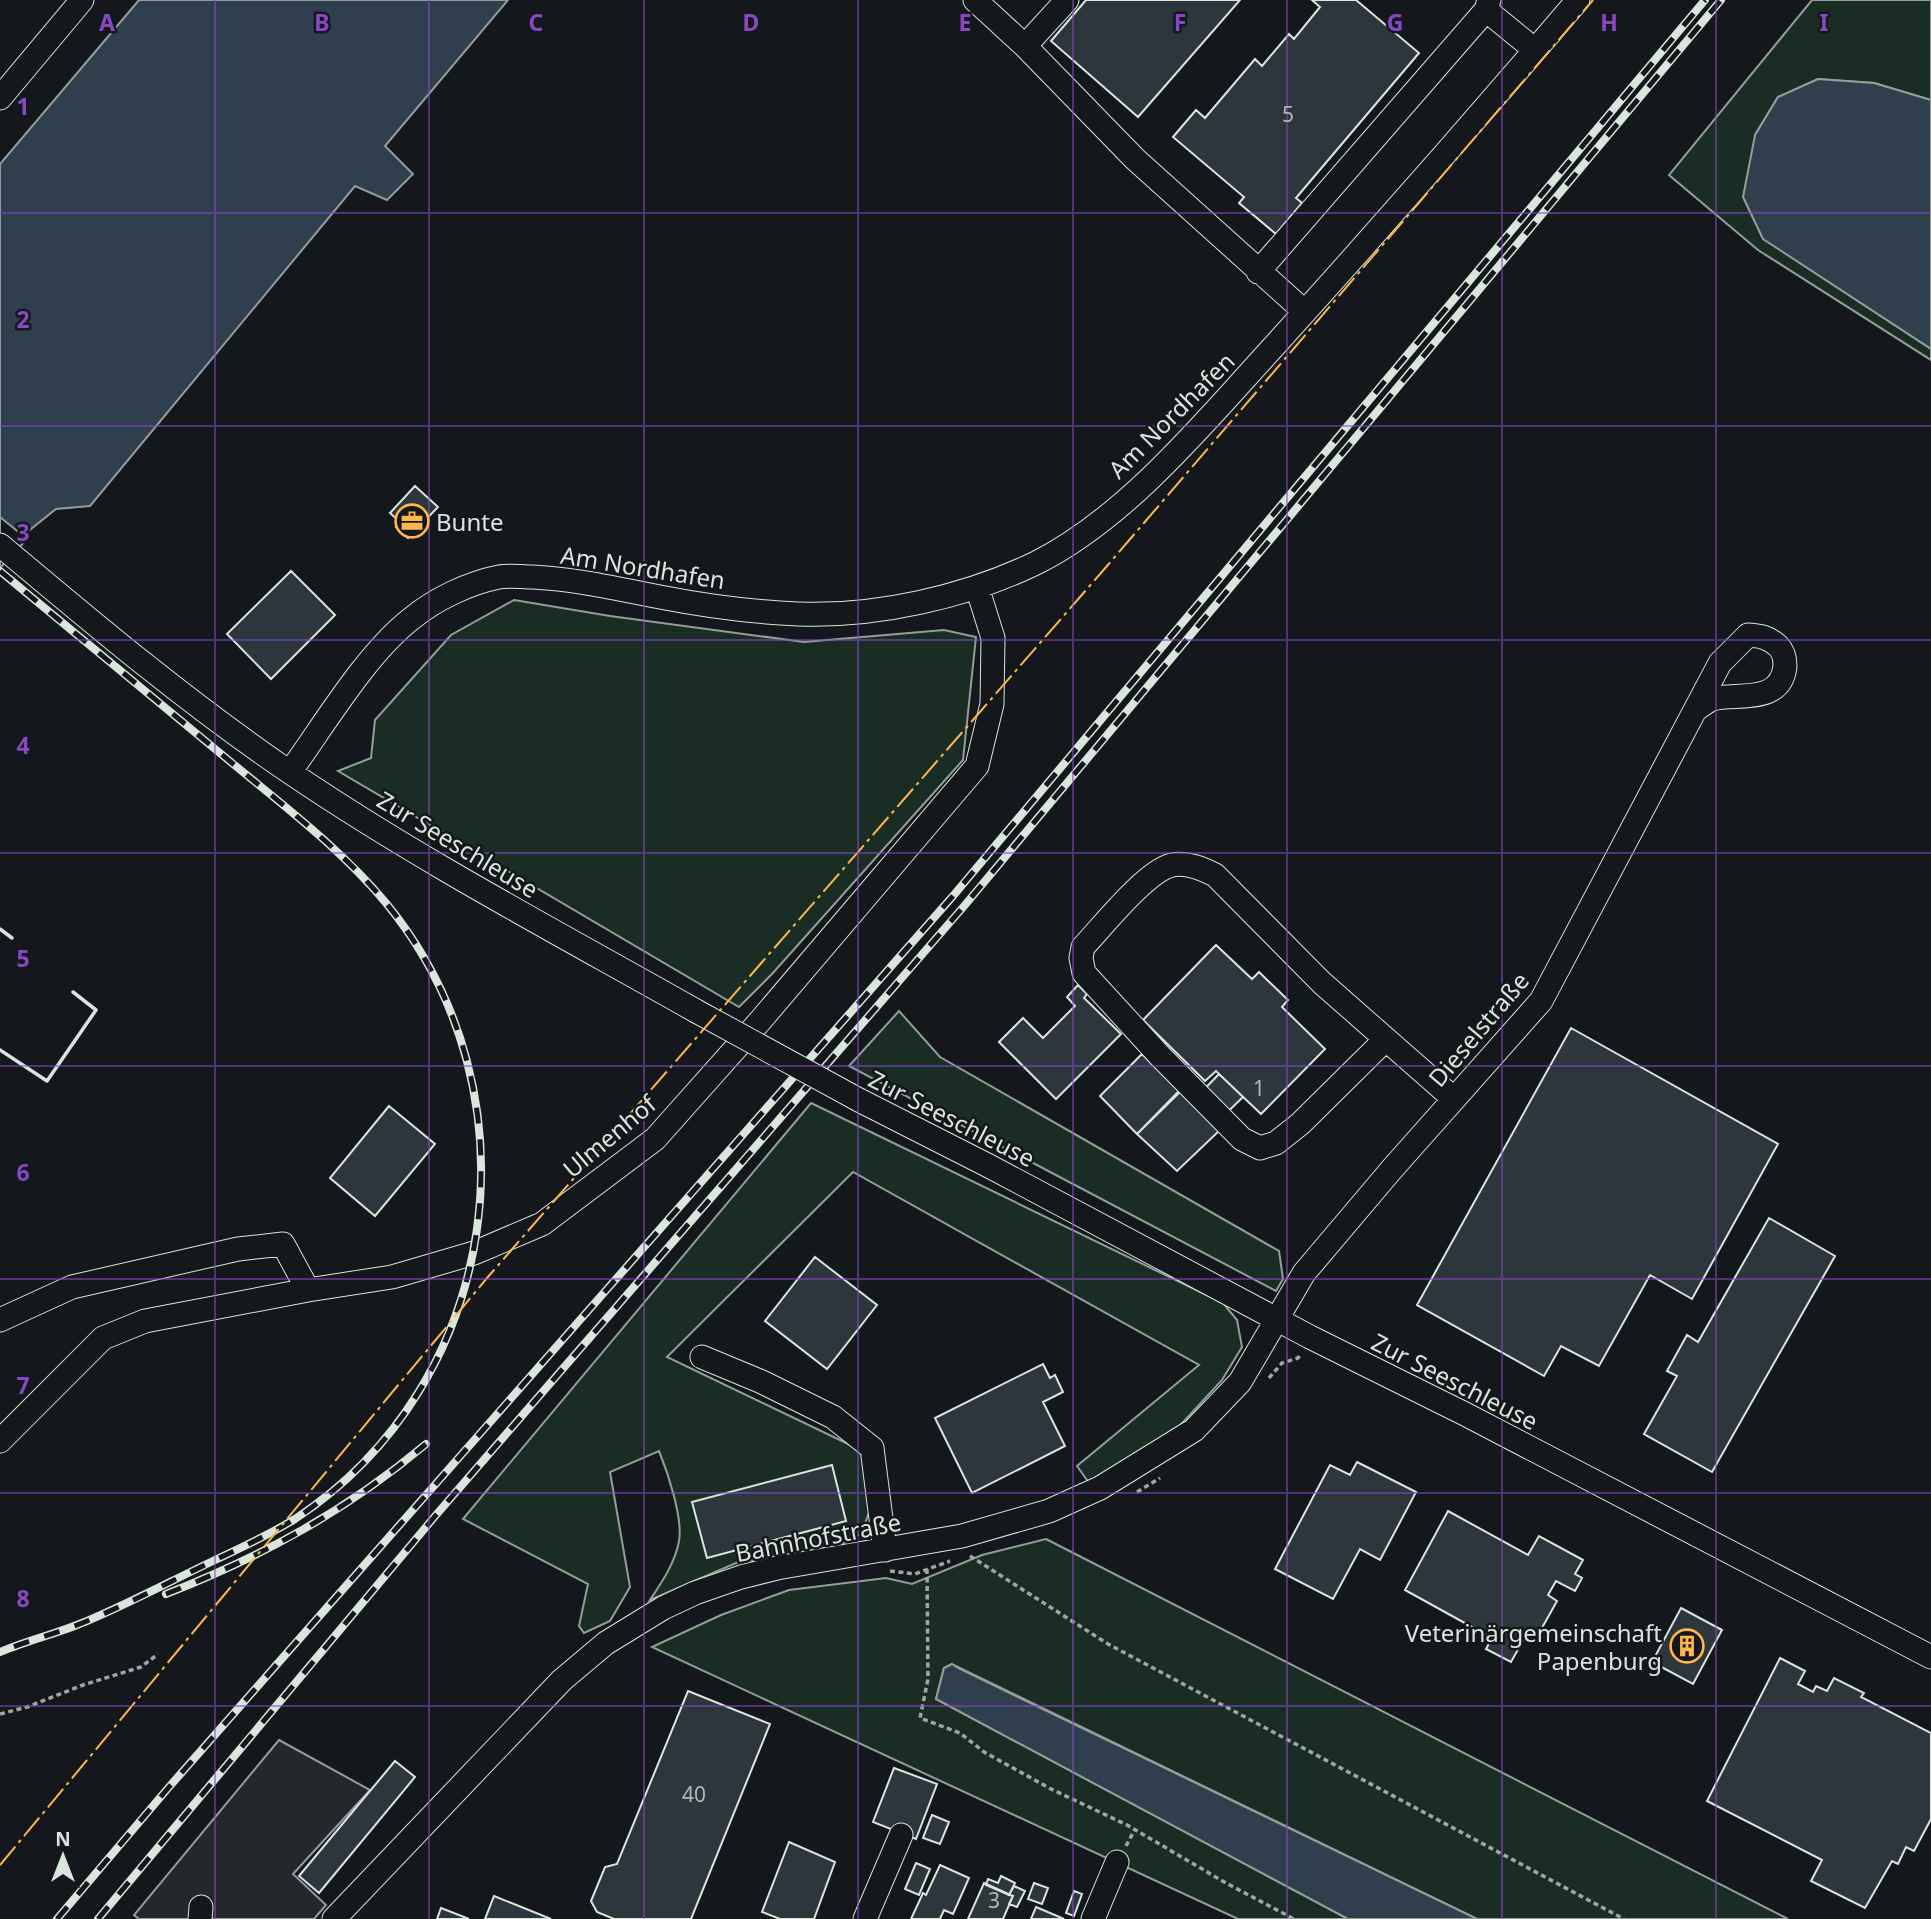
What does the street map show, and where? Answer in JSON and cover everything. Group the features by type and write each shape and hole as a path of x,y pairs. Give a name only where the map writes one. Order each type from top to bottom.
{"street":[{"path":"975,0 1025,46 1135,159 1305,312"},
{"path":"1025,46 1067,0"},
{"name":"Am Nordhafen","path":"290,772 386,642 411,618 453,593 501,576 570,579 735,609 802,614 880,611 977,587 1037,562 1093,527 1171,459 1305,312 1578,0"},
{"path":"1258,272 1487,5 1535,50"},
{"path":"0,99 75,8"},
{"name":"Zur Seeschleuse","path":"9,552 156,674 290,772 420,856 859,1100 989,1166 1277,1320 1465,1414 1931,1657"},
{"name":"Ulmenhof","path":"0,1441 103,1338 145,1321 392,1277 474,1253 542,1224 655,1139 760,1021 977,766 992,704 993,638 977,587"},
{"name":"Dieselstraße","path":"1277,1320 1304,1273 1541,1001 1698,708"},
{"path":"1385,1040 1300,1124 1276,1143 1260,1148 1242,1139 1160,1056 1084,973 1081,958 1083,947 1147,879 1172,865 1199,867 1215,875 1322,983 1454,1099"},
{"path":"0,1320 72,1286 238,1249 283,1244 308,1290"},
{"name":"Bahnhofstraße","path":"334,1919 562,1680 606,1643 663,1608 730,1581 777,1568 888,1561 1049,1511 1100,1489 1194,1430 1240,1382 1277,1320"},
{"path":"702,1357 762,1382 833,1417 872,1448 888,1561"},
{"path":"865,1919 901,1835"},
{"path":"1093,1919 1117,1862"}],"path":[{"path":"888,1561 915,1574 970,1556 1108,1644 1624,1919"},
{"path":"927,1569 928,1679 920,1718 960,1733 984,1752 1051,1789 1127,1825 1294,1919"},
{"path":"0,1714 141,1667 158,1654"}],"green space":[{"path":"1812,0 1931,0 1931,100 1874,83 1818,79 1778,97 1755,135 1931,349 1931,360 1758,250 1669,175"},
{"path":"514,600 804,642 944,630 976,637 963,760 772,974 739,1007 338,771 371,758 375,720 451,635"},
{"path":"899,1011 940,1057 1279,1251 1283,1279 1276,1291 849,1066"},
{"path":"811,1103 1223,1303 1237,1320 1242,1347 1222,1380 1174,1432 1089,1483 1077,1466 1199,1365 853,1172 667,1357 869,1454 870,1509 862,1533 838,1546 736,1563 650,1600 671,1565 680,1531 674,1496 659,1451 610,1472 630,1587 610,1621 584,1633 579,1626 588,1584 463,1519"},
{"path":"1046,1539 1788,1919 1477,1919 952,1664 944,1668 936,1699 1348,1919 1238,1919 652,1647 721,1615 789,1590 886,1578 912,1584 982,1555"}],"shaded area":[{"path":"279,1740 370,1790 293,1874 326,1905 314,1919 139,1919 134,1915"}],"water":[{"path":"139,0 508,0 385,146 413,174 387,200 355,186 90,506 56,509 31,529 0,564 0,164"},
{"path":"1818,79 1874,83 1931,100 1931,349 1763,239 1743,197 1755,135 1778,97"},
{"path":"952,1664 1477,1919 1348,1919 936,1699 944,1668"}],"pier":[{"path":"0,517 27,539 0,568"}],"building":[{"path":"1086,0 1240,0 1138,117 1051,41"},
{"path":"1312,0 1356,0 1419,53 1296,198 1302,203 1276,234 1239,203 1244,197 1173,137 1196,110 1205,118 1255,59 1262,66 1289,34 1294,39 1320,7"},
{"path":"415,486 438,507 408,538 396,527 401,523 390,513"},
{"path":"291,571 335,615 271,679 227,634"},
{"path":"1216,945 1252,979 1259,972 1288,1000 1282,1007 1325,1049 1261,1114 1216,1071 1205,1081 1143,1020"},
{"path":"1078,985 1087,994 1084,998 1121,1034 1056,1099 999,1042 1023,1018 1043,1038 1075,1006 1067,997"},
{"path":"1571,1028 1778,1144 1692,1299 1650,1275 1599,1366 1561,1346 1544,1376 1417,1305"},
{"path":"1142,1054 1180,1092 1137,1134 1100,1096"},
{"path":"1219,1074 1243,1097 1214,1125 1219,1131 1177,1171 1137,1134 1179,1091 1191,1103"},
{"path":"389,1106 435,1144 375,1216 330,1178"},
{"path":"1769,1218 1835,1256 1712,1472 1644,1434 1677,1376 1667,1371 1687,1335 1698,1342"},
{"path":"815,1257 877,1305 827,1369 765,1321"},
{"path":"1043,1364 1050,1378 1055,1375 1063,1392 1043,1402 1065,1446 972,1493 935,1418"},
{"path":"1357,1462 1416,1492 1380,1560 1360,1549 1333,1599 1275,1569 1330,1465 1350,1475"},
{"path":"832,1465 846,1521 707,1558 692,1502"},
{"path":"1448,1511 1528,1555 1539,1536 1583,1560 1575,1574 1582,1578 1575,1591 1556,1581 1548,1595 1557,1601 1538,1635 1529,1630 1511,1662 1486,1649 1492,1638 1405,1590"},
{"name":"Veterinärgemeinschaft Papenburg","path":"1681,1608 1722,1630 1693,1684 1652,1662"},
{"path":"1780,1658 1805,1671 1798,1684 1813,1692 1816,1686 1827,1691 1834,1678 1864,1693 1861,1697 1931,1733 1931,1819 1914,1851 1906,1847 1898,1864 1892,1861 1865,1908 1811,1881 1822,1860 1707,1801"},
{"path":"688,1691 770,1724 691,1919 614,1919 597,1912 591,1901 605,1867 617,1864"},
{"path":"395,1761 415,1777 319,1893 299,1876"},
{"path":"894,1768 937,1784 916,1839 873,1822"},
{"path":"932,1815 949,1822 940,1844 923,1838"},
{"path":"789,1842 835,1862 814,1919 780,1919 762,1912"},
{"path":"916,1863 930,1869 919,1895 905,1889"},
{"path":"940,1865 969,1878 953,1914 944,1910 940,1919 911,1919 923,1893 926,1895"},
{"path":"1001,1876 1015,1883 1009,1895 986,1885 988,1879 998,1883"},
{"path":"984,1883 1013,1896 1003,1919 968,1919"},
{"path":"1034,1883 1048,1888 1042,1904 1028,1899"},
{"path":"1014,1886 1025,1891 1017,1907 1009,1904 1013,1896 1009,1895"},
{"path":"1074,1891 1082,1894 1074,1916 1066,1913"},
{"path":"494,1896 551,1919 485,1919"},
{"path":"1036,1907 1064,1919 1031,1919"},
{"path":"441,1908 469,1919 437,1919"}],"railway":[{"path":"57,1919 169,1787 953,896 1705,0"},
{"path":"98,1919 436,1515 965,905 1721,0"},
{"path":"0,571 312,829 351,865 386,903 435,978 467,1060 480,1146 477,1231 456,1314 418,1392 365,1461 295,1519 265,1536 103,1614 0,1652"},
{"path":"166,1594 236,1564 302,1530 365,1490 426,1444"}],"wall":[{"path":"0,929 12,938"},
{"path":"0,1050 47,1081 96,1010 73,992"}],"power":[{"path":"0,1865 487,1278 1107,566 1593,0"}],"place":[{"name":"Bunte","path":"412,521"},
{"name":"Veterinärgemeinschaft Papenburg","path":"1687,1646"}]}
